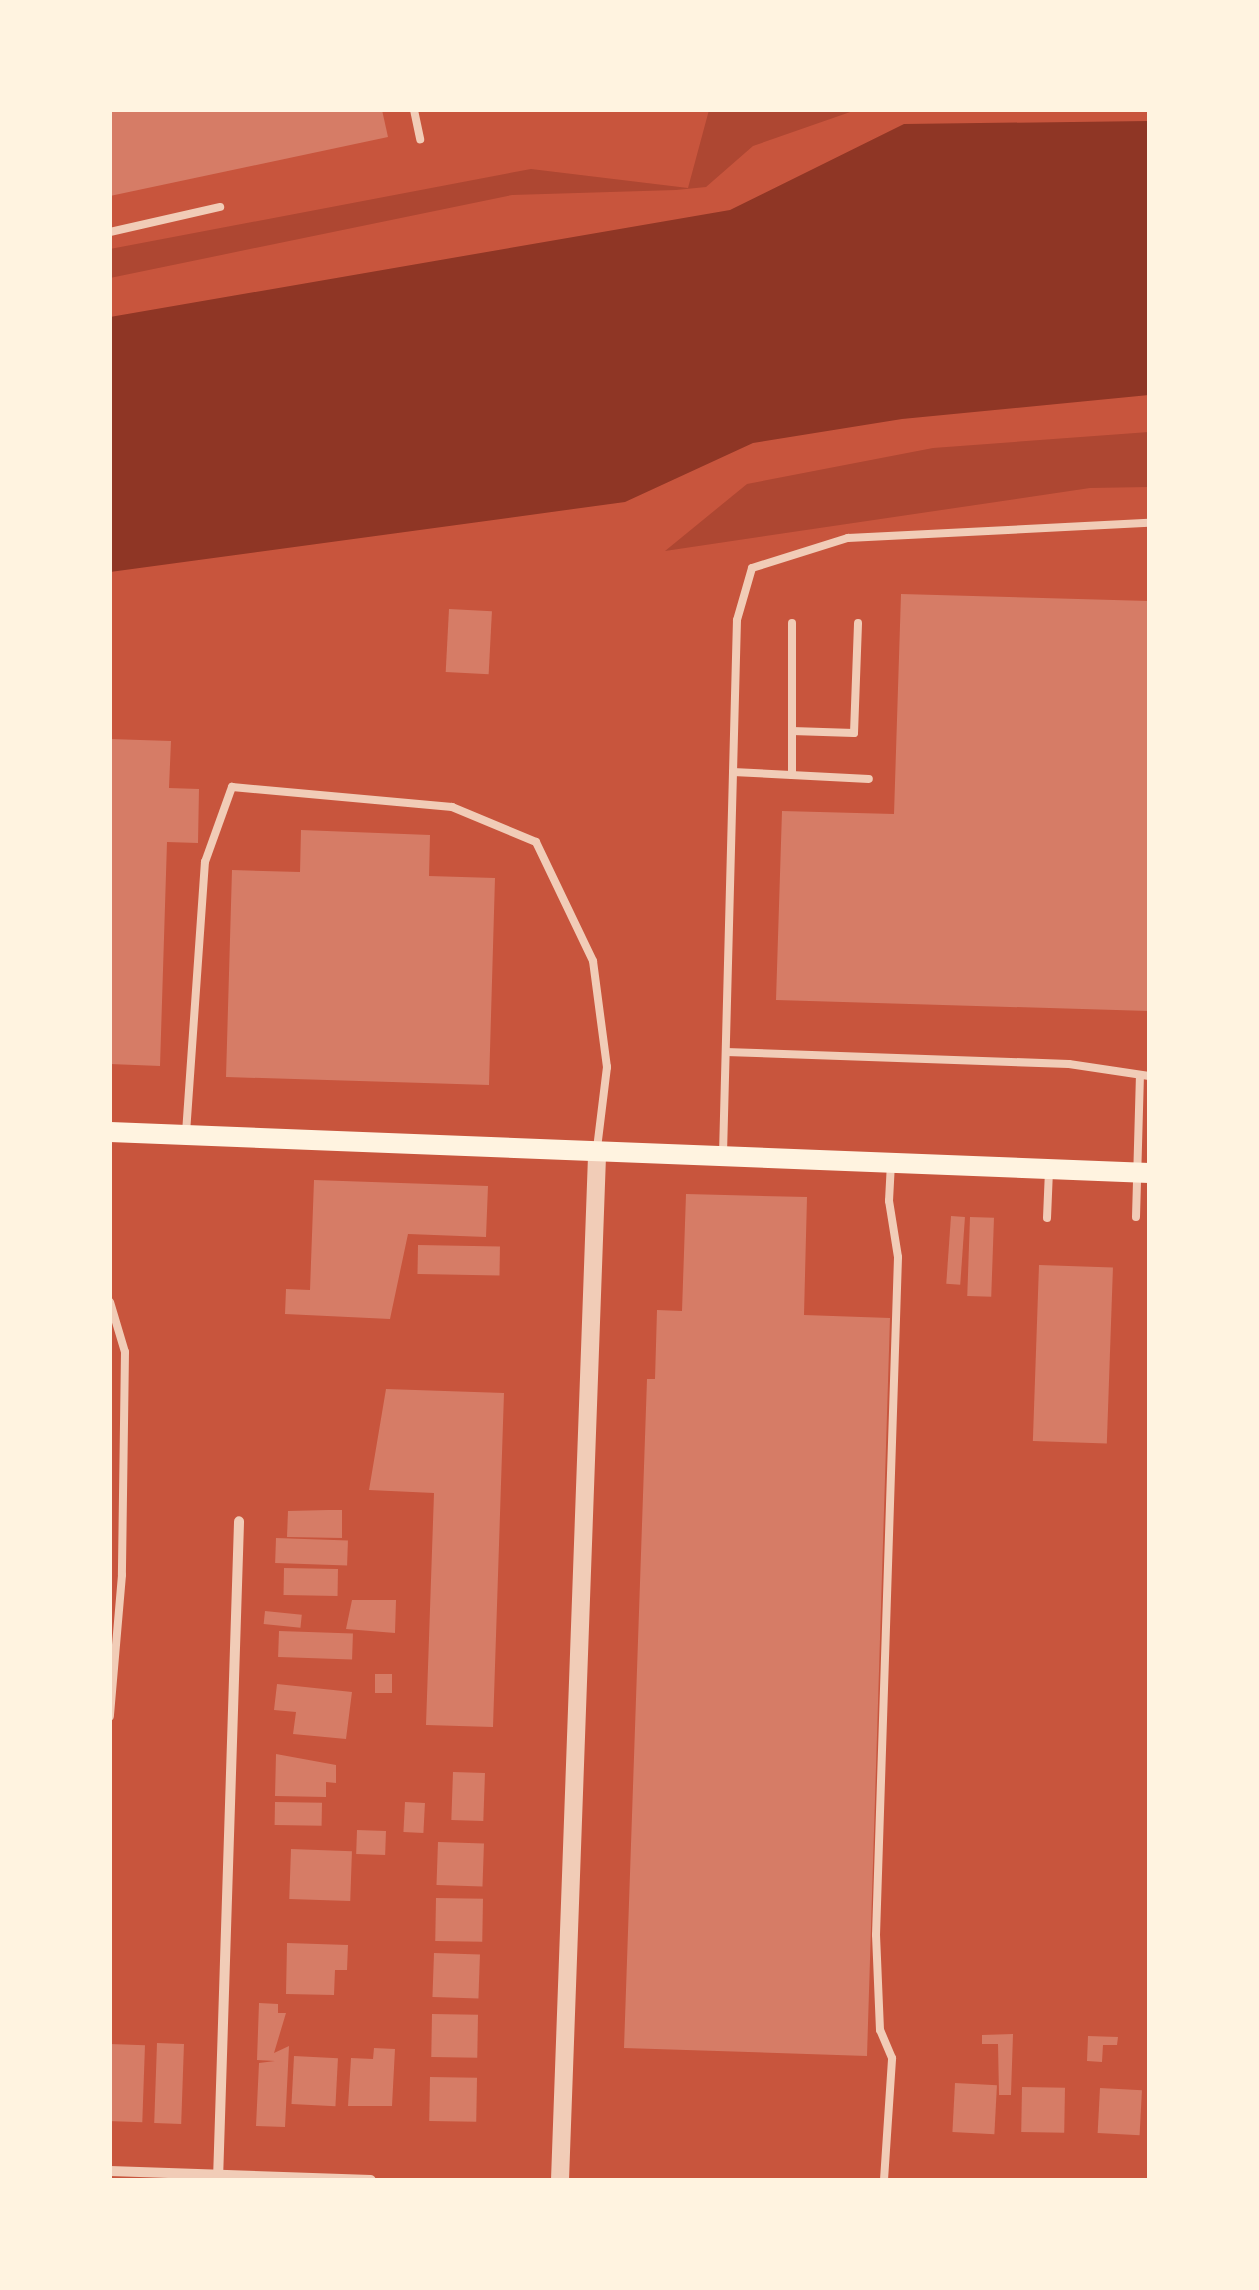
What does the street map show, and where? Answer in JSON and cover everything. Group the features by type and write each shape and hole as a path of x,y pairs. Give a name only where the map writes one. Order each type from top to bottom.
{"main road":[{"path":"110,1132 1143,1173"}],"street":[{"path":"560,2180 596,1154"},
{"path":"218,2177 239,1521"},
{"path":"110,2171 371,2180"}],"lane":[{"path":"414,110 420,139"},
{"path":"110,232 220,207"},
{"path":"723,1159 737,620 752,568 848,538 1149,523"},
{"path":"792,623 792,775"},
{"path":"792,731 854,733 858,623"},
{"path":"733,772 868,778"},
{"path":"186,1135 205,862 232,787 452,807 536,842 594,961 607,1067 596,1154"},
{"path":"726,1052 1068,1064 1145,1075 1143,1173 1136,1217"},
{"path":"884,2180 892,2058 880,2030 879,1766 898,1257 890,1218 891,1165"},
{"path":"1047,1218 1049,1170"},
{"path":"110,1302 126,1352 122,1575 110,1716"}],"shaded area":[{"path":"709,110 856,110 753,146 706,187 676,190 512,195 110,278 110,249 531,169 688,188"},
{"path":"1149,121 1149,395 902,419 753,443 625,502 110,572 110,317 730,210 904,124"},
{"path":"1149,432 1149,487 1090,488 665,551 747,484 933,448"}],"building":[{"path":"110,110 382,110 388,137 110,196"},
{"path":"901,594 1149,601 1149,1011 776,1000 782,811 894,814"},
{"path":"449,609 492,611 489,674 446,672"},
{"path":"110,739 171,741 169,788 199,789 198,843 167,842 160,1066 110,1064"},
{"path":"301,830 430,835 429,876 495,878 489,1085 226,1077 232,870 300,872"},
{"path":"314,1180 488,1186 486,1237 408,1234 390,1319 285,1314 286,1289 310,1290"},
{"path":"686,1194 807,1197 804,1315 890,1318 867,2056 624,2048 647,1379 655,1379 657,1310 682,1311"},
{"path":"951,1216 965,1217 960,1285 946,1284"},
{"path":"970,1217 994,1218 991,1297 967,1296"},
{"path":"418,1245 500,1246 499,1275 417,1274"},
{"path":"1039,1265 1113,1268 1107,1443 1033,1441"},
{"path":"386,1389 504,1393 493,1727 426,1725 434,1493 369,1490"},
{"path":"342,1510 342,1538 287,1537 288,1511"},
{"path":"276,1538 348,1541 347,1565 275,1563"},
{"path":"284,1568 338,1569 338,1596 284,1595"},
{"path":"352,1600 396,1600 395,1633 346,1629"},
{"path":"265,1611 302,1615 300,1628 264,1624"},
{"path":"279,1631 353,1634 352,1660 278,1657"},
{"path":"375,1674 392,1674 392,1693 375,1693"},
{"path":"277,1684 352,1692 346,1739 293,1734 296,1712 274,1710"},
{"path":"276,1754 336,1765 336,1783 326,1782 326,1797 275,1796"},
{"path":"453,1772 485,1773 483,1821 451,1820"},
{"path":"275,1802 322,1803 322,1826 275,1825"},
{"path":"405,1802 425,1803 423,1833 403,1832"},
{"path":"357,1830 386,1831 385,1855 356,1854"},
{"path":"438,1842 484,1844 482,1887 436,1885"},
{"path":"291,1849 352,1851 350,1901 289,1899"},
{"path":"436,1898 483,1899 482,1942 435,1941"},
{"path":"287,1943 348,1945 347,1970 335,1970 334,1995 286,1994"},
{"path":"434,1953 480,1955 478,1999 432,1997"},
{"path":"259,2003 278,2004 278,2013 286,2013 274,2053 289,2046 285,2127 256,2126 259,2063 275,2061 257,2060"},
{"path":"432,2014 478,2015 477,2058 431,2057"},
{"path":"1013,2034 1011,2095 999,2095 998,2044 982,2044 982,2035"},
{"path":"1088,2036 1118,2037 1117,2045 1103,2045 1102,2062 1087,2061"},
{"path":"157,2043 184,2044 181,2124 154,2123"},
{"path":"110,2044 145,2045 142,2122 110,2121"},
{"path":"374,2048 395,2049 392,2106 348,2106 351,2058 373,2059"},
{"path":"294,2056 338,2058 335,2106 291,2104"},
{"path":"430,2077 477,2078 476,2122 429,2121"},
{"path":"955,2083 997,2085 994,2134 952,2132"},
{"path":"1022,2087 1065,2088 1064,2133 1021,2132"},
{"path":"1100,2088 1142,2090 1140,2135 1098,2133"}]}
